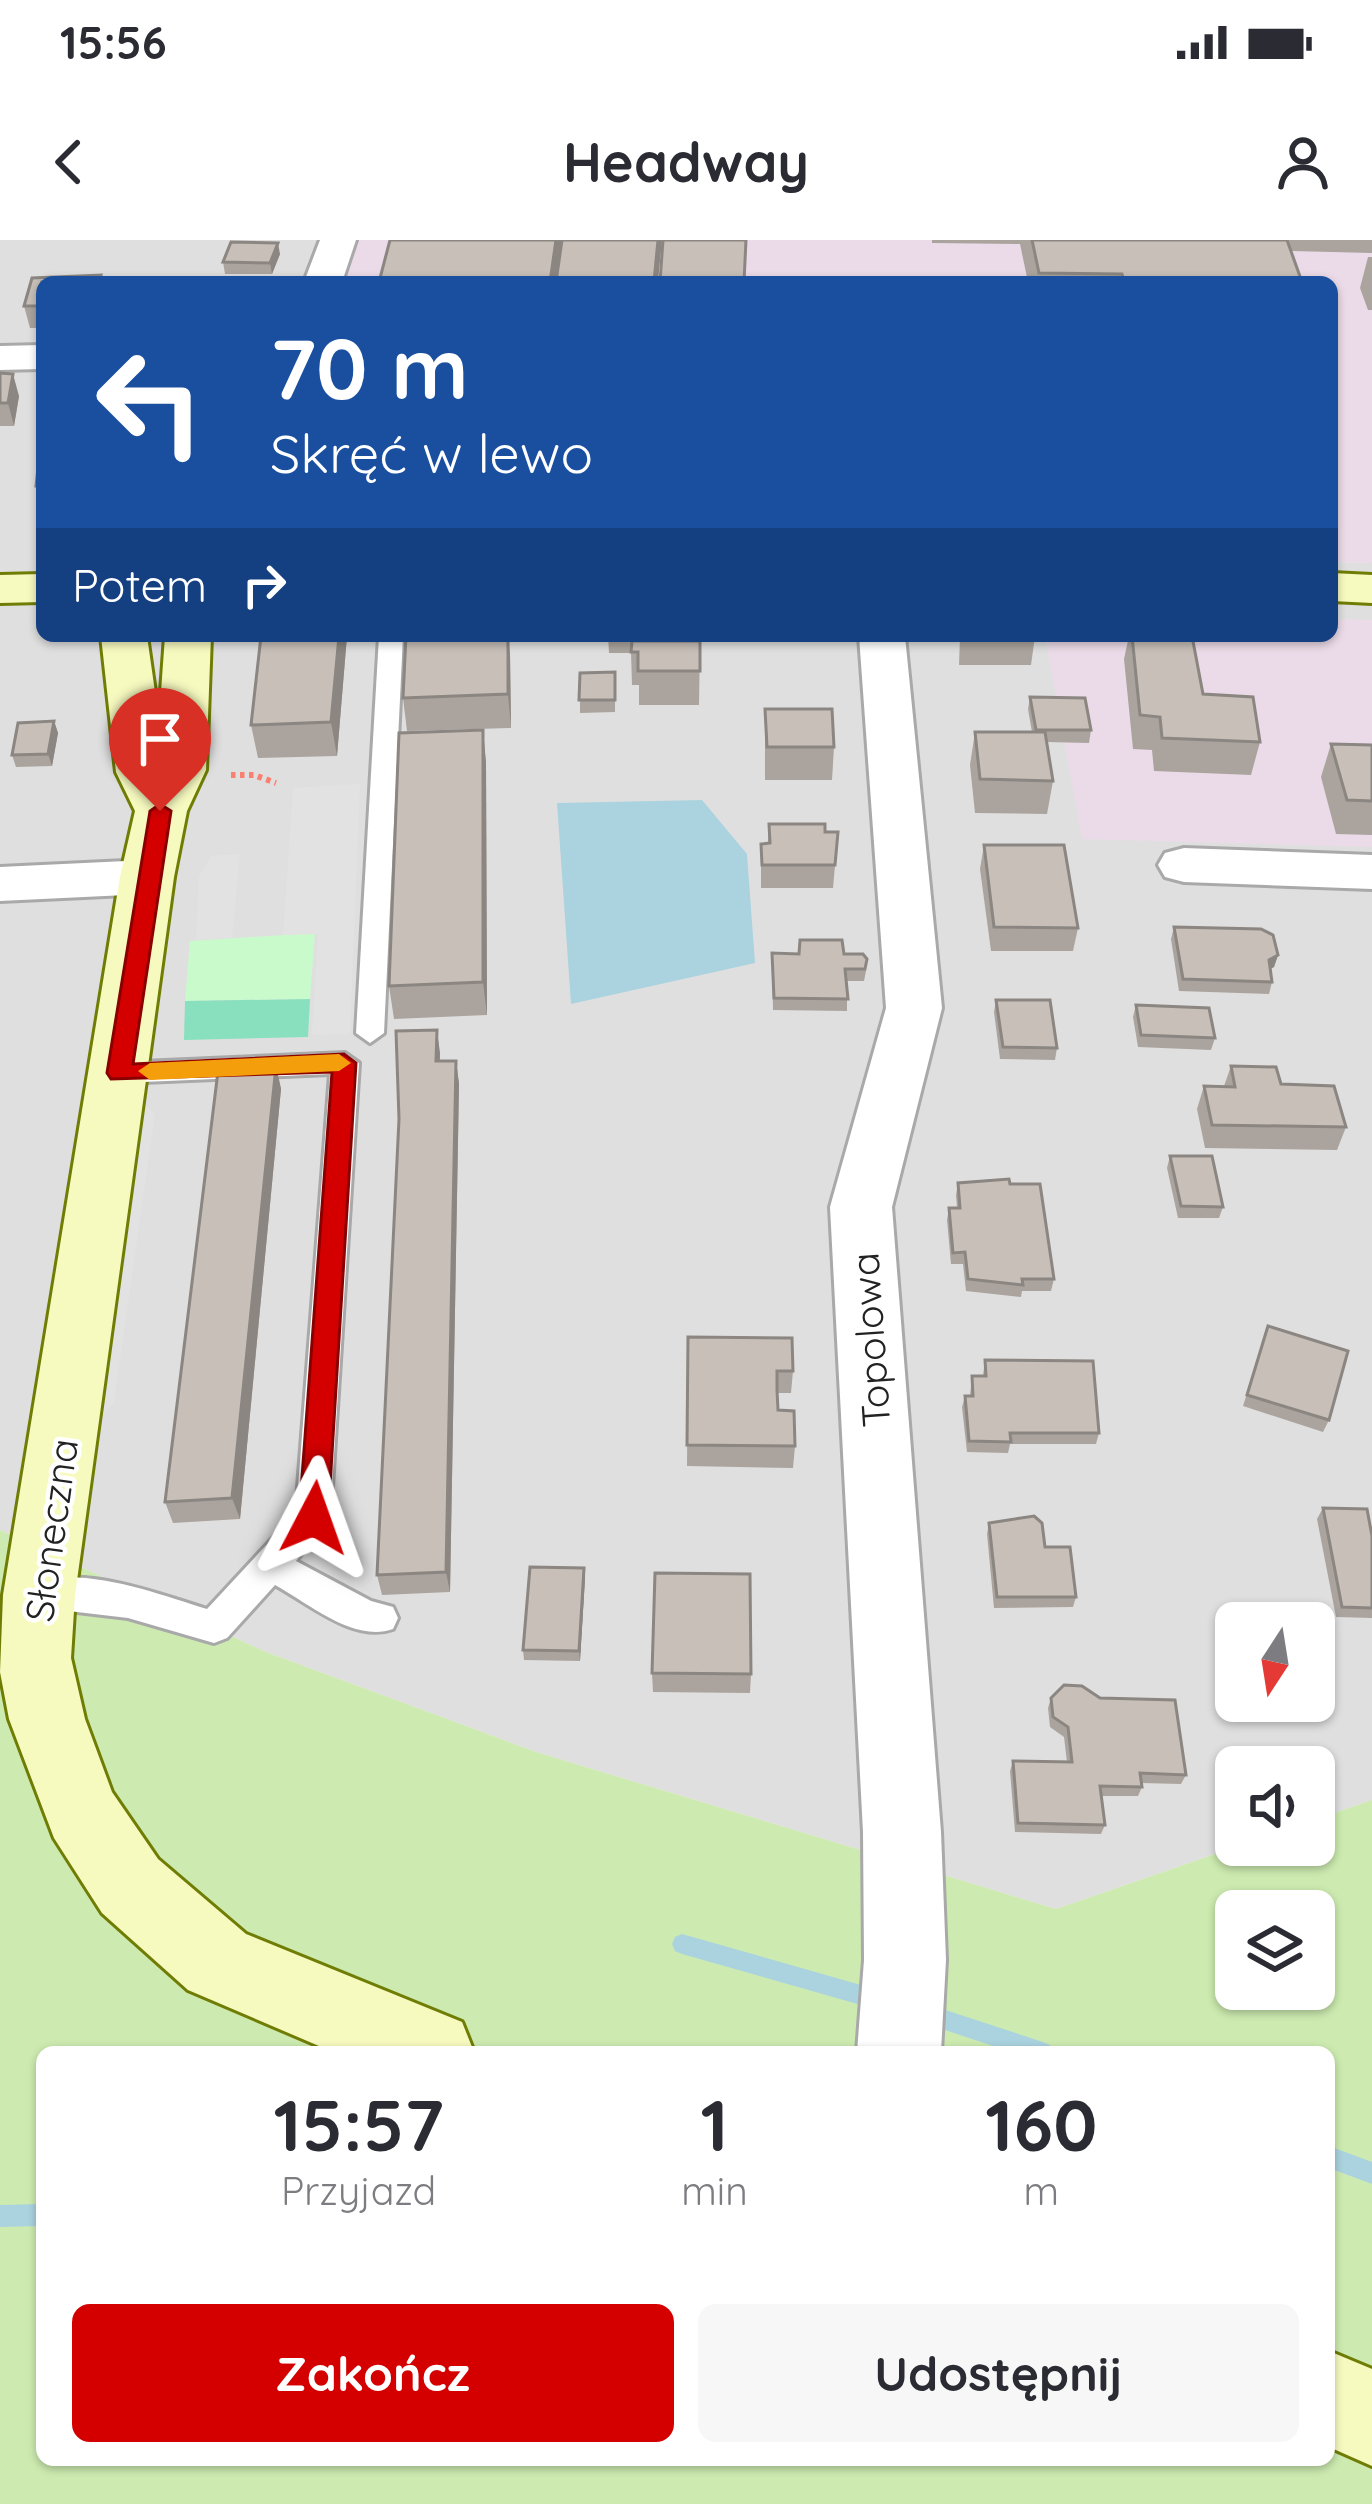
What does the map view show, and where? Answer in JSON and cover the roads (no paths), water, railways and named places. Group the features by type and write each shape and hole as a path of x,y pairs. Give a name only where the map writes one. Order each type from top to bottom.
{"street":[{"path":"325,276 338,240"},
{"path":"0,358 36,357"},
{"path":"0,589 36,587"},
{"path":"1338,587 1372,589"},
{"path":"125,642 141,772 160,811"},
{"name":"Słoneczna","path":"188,642 181,770 160,811 147,878 39,1595 34,1658 46,1720 81,1812 130,1886 217,1962 418,2046"},
{"name":"Topolowa","path":"883,642 914,1008 861,1208 902,1832 899,2046"},
{"path":"1184,865 1372,872"},
{"path":"0,884 147,878"},
{"path":"1335,2400 1372,2419"}],"lane":[{"path":"370,1033 391,642"},
{"path":"39,1595 121,1598 214,1627 314,1518 344,1063 119,1073"},
{"path":"271,1565 366,1617 380,1618"}],"water":[{"path":"702,800 747,854 755,963 571,1004 557,803"}],"waterway":[{"path":"682,1944 882,2001"},
{"path":"924,2013 1025,2046"},
{"path":"1335,2159 1372,2173"},
{"path":"0,2216 36,2215"}]}
